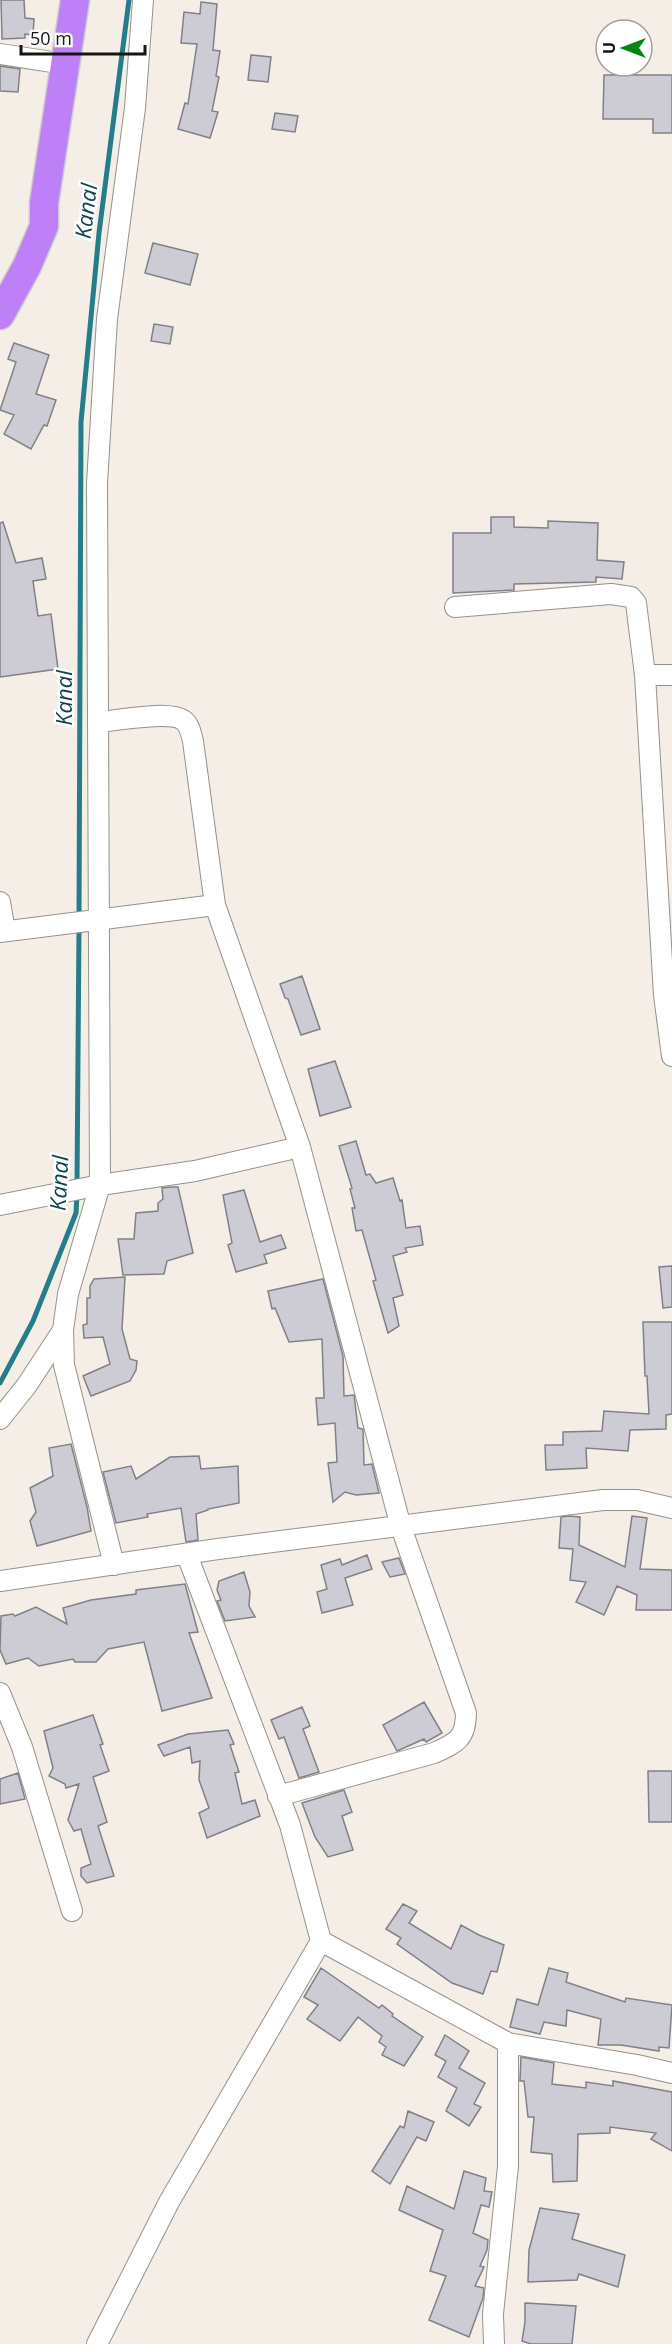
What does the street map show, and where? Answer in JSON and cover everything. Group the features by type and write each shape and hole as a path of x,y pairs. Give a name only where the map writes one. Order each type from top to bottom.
{"highway":[{"path":"45,226 44,202 75,0"},
{"path":"0,315 27,266 45,226 58,212 89,0"}],"street":[{"path":"114,1565 64,1365 63,1329 68,1294 92,1186 92,921 98,722 97,483 107,319 135,108 143,0"},
{"path":"0,54 65,64"},
{"path":"455,607 611,594 631,597 636,603 645,675 672,1056"},
{"path":"645,675 672,675"},
{"path":"98,722 166,716 183,720 189,726 215,906 300,1147 401,1527 466,1713 466,1727 462,1735 452,1745 434,1753 278,1796"},
{"path":"0,902 3,932 215,906"},
{"path":"0,1205 92,1186 195,1171 300,1147"},
{"path":"0,1419 27,1385 63,1329"},
{"path":"0,1581 603,1500 637,1500 672,1508"},
{"path":"98,2344 169,2202 321,1941 290,1825 187,1555"},
{"path":"0,1693 22,1748 72,1911"},
{"path":"321,1941 508,2043 672,2073"},
{"path":"494,2344 493,2314 508,2166 508,2043"}],"building":[{"path":"1,0 24,0 25,18 34,19 33,35 25,34 25,38 2,39"},
{"path":"201,2 217,4 213,50 220,51 216,76 219,77 212,111 218,112 210,138 178,129 185,103 188,104 197,44 181,43 184,12 200,14"},
{"path":"251,55 271,57 268,82 248,80"},
{"path":"0,66 20,69 18,92 0,91"},
{"path":"654,75 672,75 672,133 653,133 653,119 603,119 604,78 654,78"},
{"path":"275,113 298,116 295,132 272,129"},
{"path":"153,243 198,254 190,285 145,273"},
{"path":"154,324 173,327 170,344 151,341"},
{"path":"14,343 49,355 36,394 56,400 47,426 44,425 31,449 4,434 14,415 0,410 16,362 8,359"},
{"path":"491,517 514,517 514,527 548,528 548,521 598,523 597,560 624,562 622,579 596,577 596,582 514,584 514,590 453,593 453,533 491,533"},
{"path":"3,522 16,563 42,558 46,579 33,581 38,616 51,614 58,669 0,677 0,523"},
{"path":"302,976 320,1029 301,1035 280,984"},
{"path":"335,1061 351,1107 320,1116 308,1069"},
{"path":"356,1141 366,1175 370,1174 376,1183 393,1178 400,1201 402,1200 406,1228 420,1226 423,1245 405,1248 407,1252 393,1256 403,1295 393,1298 399,1326 388,1333 373,1281 376,1280 362,1230 356,1231 352,1208 355,1208 350,1189 352,1188 339,1146"},
{"path":"178,1187 193,1253 167,1261 164,1274 123,1275 118,1239 134,1239 136,1213 158,1211 158,1203 163,1199 162,1188"},
{"path":"244,1190 260,1242 281,1235 286,1248 264,1255 267,1263 236,1272 228,1245 232,1243 223,1195"},
{"path":"672,1266 672,1307 663,1308 659,1267"},
{"path":"125,1277 122,1329 130,1359 137,1361 136,1370 130,1381 91,1396 83,1376 110,1364 103,1337 84,1338 83,1325 87,1324 87,1298 90,1298 90,1286 94,1279"},
{"path":"323,1279 343,1356 344,1396 354,1395 358,1428 363,1429 364,1465 372,1464 379,1493 356,1495 345,1492 333,1502 328,1463 337,1462 335,1423 318,1425 316,1398 324,1398 322,1339 289,1342 275,1308 272,1309 268,1291"},
{"path":"643,1322 672,1322 672,1414 666,1415 666,1429 630,1430 628,1451 586,1448 587,1468 546,1470 545,1445 563,1445 563,1432 602,1431 604,1411 649,1414"},
{"path":"71,1444 91,1531 37,1546 30,1521 36,1512 30,1488 53,1476 49,1448"},
{"path":"199,1456 201,1469 238,1466 239,1503 208,1509 196,1514 198,1540 186,1542 181,1508 116,1523 103,1472 131,1466 136,1479 170,1457"},
{"path":"632,1516 647,1518 640,1569 672,1570 672,1610 636,1610 637,1595 617,1586 604,1615 576,1602 586,1582 570,1580 573,1549 559,1548 561,1517 580,1517 579,1545 625,1567"},
{"path":"367,1555 372,1569 345,1578 353,1605 322,1613 317,1592 327,1589 321,1565 340,1559 342,1565"},
{"path":"399,1558 405,1574 390,1577 382,1562"},
{"path":"244,1572 250,1592 249,1606 255,1617 225,1621 217,1601 221,1600 217,1590 219,1581"},
{"path":"185,1584 198,1632 189,1633 212,1698 162,1711 144,1642 108,1649 96,1662 75,1662 73,1659 39,1666 28,1658 6,1664 0,1650 1,1616 13,1614 15,1616 36,1607 67,1624 63,1608 91,1600 136,1594 136,1590"},
{"path":"424,1702 442,1733 426,1742 424,1739 397,1751 383,1725"},
{"path":"302,1707 310,1726 303,1729 319,1772 299,1778 284,1737 279,1739 271,1720"},
{"path":"93,1715 109,1771 93,1777 107,1822 98,1826 114,1876 87,1883 81,1876 81,1868 91,1864 81,1829 74,1831 68,1820 79,1784 66,1788 65,1784 49,1776 53,1768 44,1731"},
{"path":"228,1730 234,1744 230,1745 239,1772 235,1773 242,1804 255,1800 260,1816 207,1838 199,1813 209,1808 199,1780 200,1761 192,1763 190,1747 164,1756 158,1745 188,1734"},
{"path":"648,1771 672,1771 672,1822 649,1822"},
{"path":"18,1773 25,1799 0,1804 0,1779"},
{"path":"344,1790 352,1812 342,1816 353,1850 328,1857 315,1837 302,1803"},
{"path":"403,1904 417,1911 409,1923 451,1949 461,1925 504,1945 497,1972 491,1971 483,1994 452,1983 397,1944 401,1938 386,1929"},
{"path":"321,1968 379,2008 382,2005 393,2014 392,2016 423,2037 404,2066 382,2055 386,2047 379,2042 382,2036 358,2017 340,2041 307,2019 318,2005 304,1997"},
{"path":"549,1968 568,1973 566,1982 625,2002 626,1998 672,2005 669,2048 659,2047 659,2051 621,2045 598,2045 601,2019 567,2010 566,2026 544,2022 540,2034 510,2027 517,1999 538,2005"},
{"path":"445,2035 469,2051 459,2068 485,2083 474,2104 481,2107 469,2126 446,2111 457,2088 438,2077 446,2061 435,2055"},
{"path":"521,2057 554,2063 552,2084 586,2088 586,2082 613,2086 613,2081 672,2092 672,2151 651,2139 656,2133 610,2127 610,2133 578,2134 577,2181 553,2182 552,2154 531,2152 534,2117 528,2117 524,2081 520,2081"},
{"path":"408,2111 434,2122 426,2141 417,2137 390,2184 372,2171 400,2126 404,2128"},
{"path":"464,2171 486,2178 484,2191 492,2192 489,2207 481,2205 473,2233 488,2240 487,2250 480,2266 484,2267 475,2286 484,2288 483,2298 469,2337 429,2320 446,2276 430,2271 443,2230 399,2210 407,2186 454,2209"},
{"path":"540,2208 579,2214 572,2239 625,2255 618,2287 579,2274 577,2280 528,2282 529,2250"},
{"path":"525,2303 576,2306 572,2344 531,2344 522,2341"}],"waterway":[{"name":"Kanal","path":"79,918 81,422 99,233 129,0"},
{"name":"Kanal","path":"77,1185 79,927"},
{"name":"Kanal","path":"0,1383 33,1321 76,1213 77,1194"}]}
